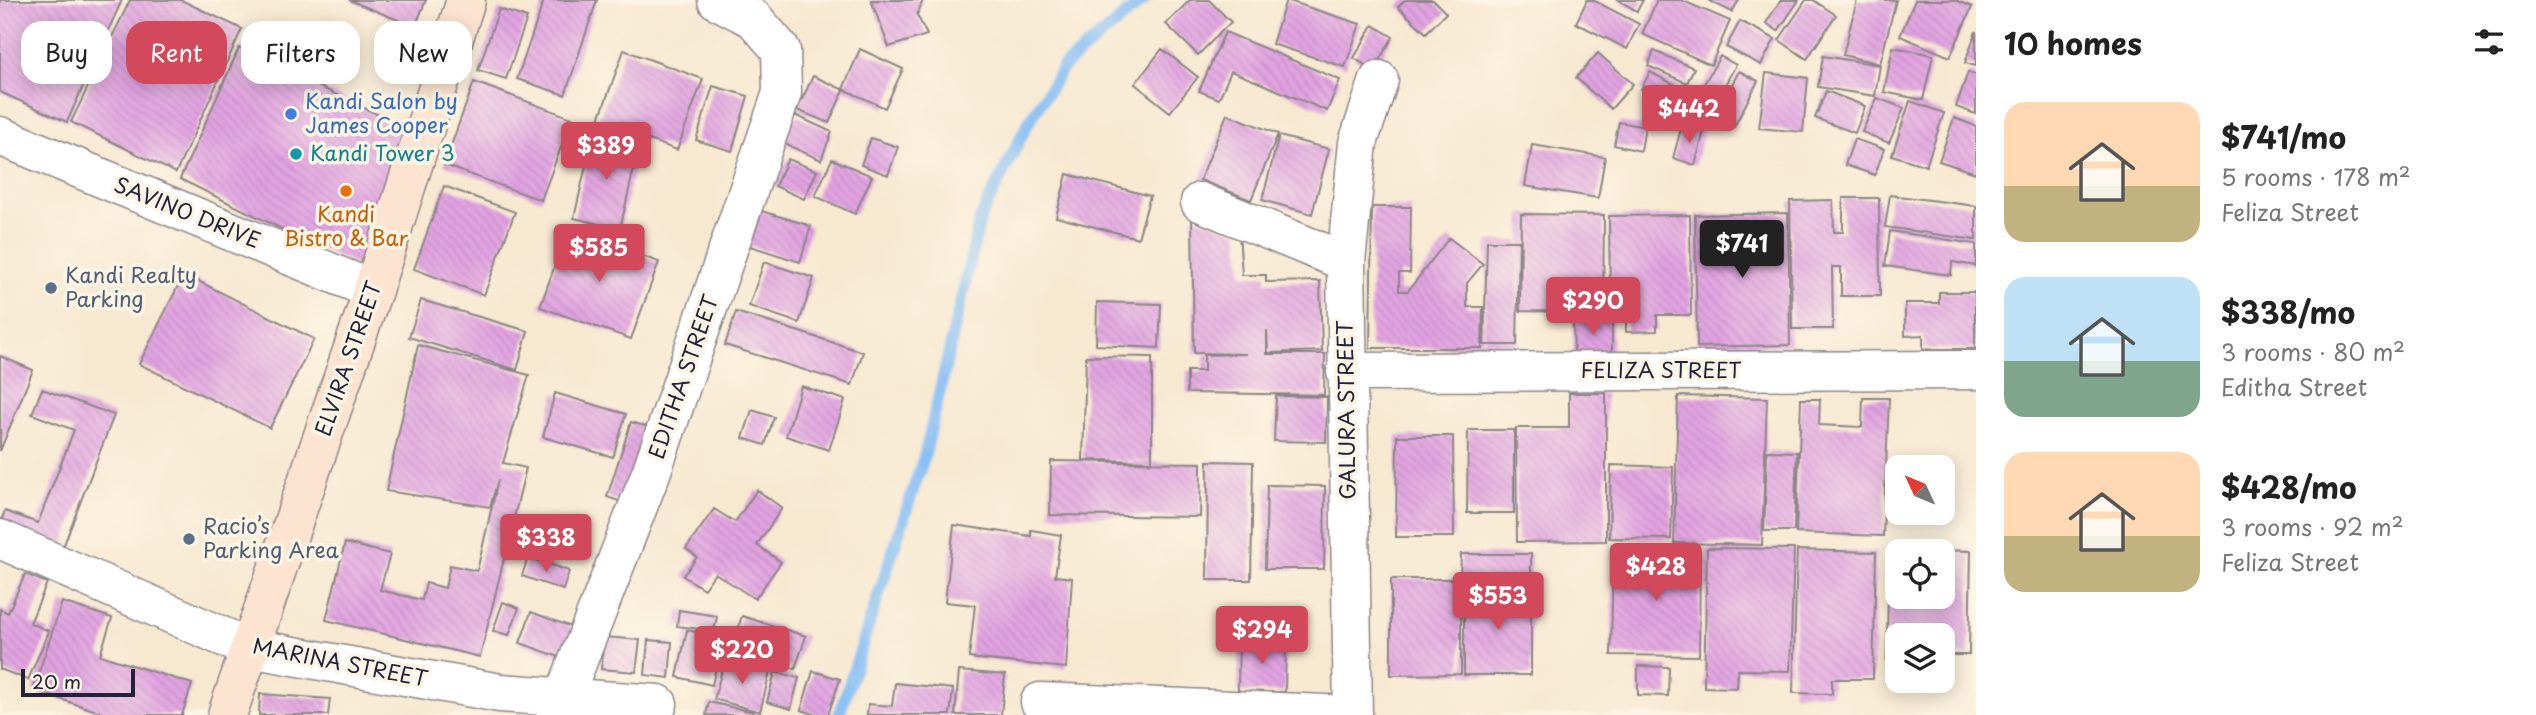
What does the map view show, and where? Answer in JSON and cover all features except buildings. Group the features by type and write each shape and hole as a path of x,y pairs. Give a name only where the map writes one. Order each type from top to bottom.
{"street":[{"name":"ELVIRA STREET","path":"227,715 373,290 466,0"},
{"name":"EDITHA STREET","path":"563,699 651,473 782,93 782,50 754,19 717,0"},
{"name":"GALURA STREET","path":"1351,715 1346,262 1358,143 1379,80"},
{"name":"SAVINO DRIVE","path":"0,136 373,290"},
{"path":"1200,202 1346,262"},
{"name":"FELIZA STREET","path":"1346,372 1976,370"},
{"name":"MARINA STREET","path":"0,539 249,648 500,693 658,704"},
{"path":"1040,702 1351,715"}],"waterway":[{"path":"839,715 925,454 980,219 1027,125 1064,66 1144,0"}],"place":[{"name":"Kandi Salon by James Cooper","path":"291,114"},
{"name":"Kandi Tower 3","path":"296,154"},
{"name":"Kandi Bistro & Bar","path":"346,191"},
{"name":"Kandi Realty Parking","path":"51,288"},
{"name":"Racio’s Parking Area","path":"189,539"}]}
